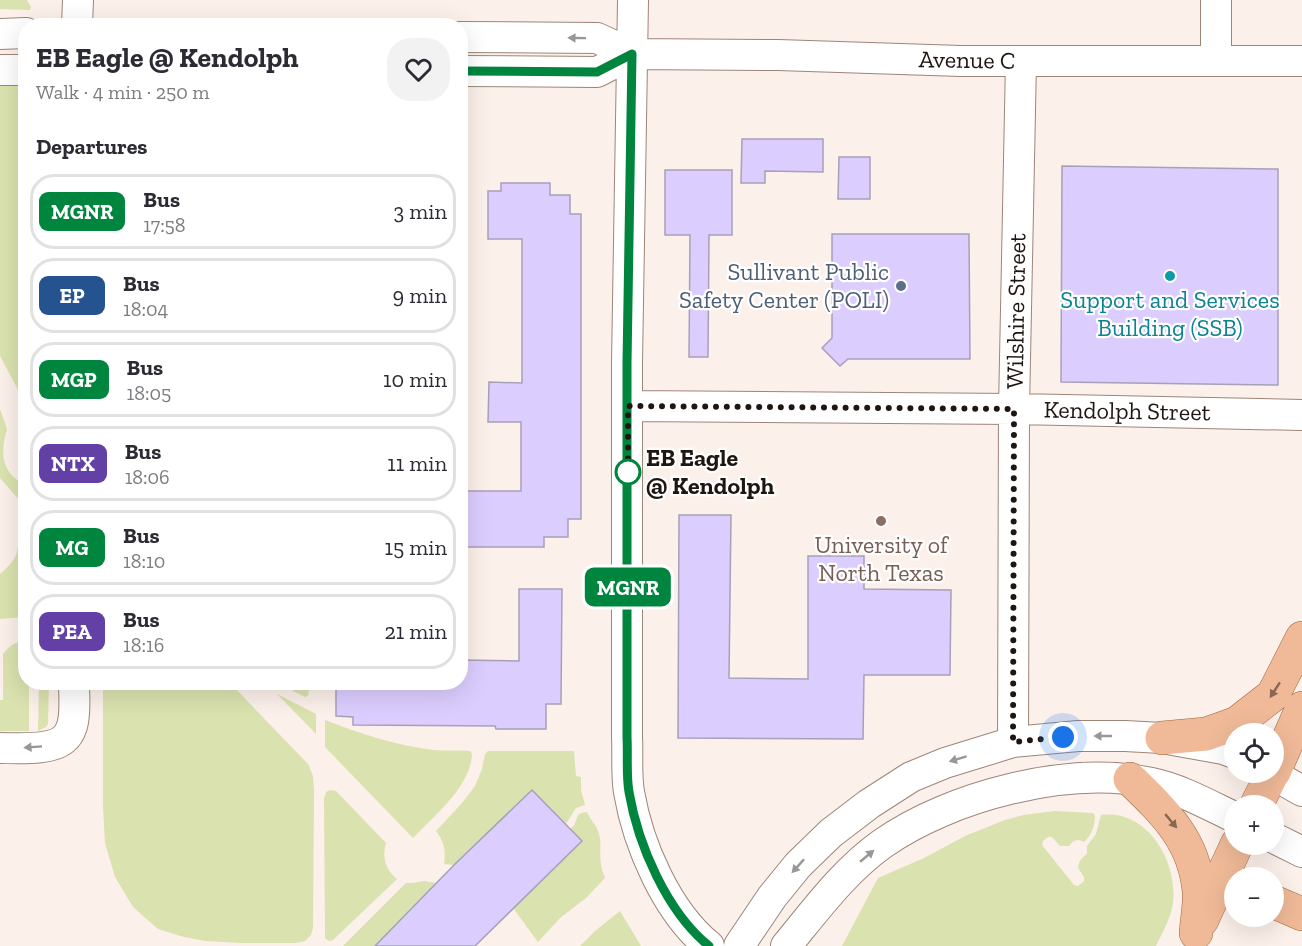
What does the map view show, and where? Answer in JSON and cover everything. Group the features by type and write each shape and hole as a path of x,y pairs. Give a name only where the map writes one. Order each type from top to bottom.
{"main road":[{"path":"1162,738 1206,734 1237,723 1273,695 1302,639"},
{"path":"1284,747 1302,708"},
{"path":"1130,779 1156,804 1179,832 1194,863 1199,892 1194,939"},
{"path":"1194,939 1232,855"},
{"path":"1194,939 1211,914 1224,905"},
{"path":"1284,906 1302,914"}],"street":[{"path":"77,18 78,0"},
{"path":"633,0 627,363 629,792 649,861 662,887 682,919 709,946"},
{"path":"1216,0 1216,61"},
{"path":"0,34 18,33"},
{"name":"Avenue C","path":"468,37 597,39 632,54 1021,61 1302,61"},
{"name":"Avenue C","path":"468,71 597,72 632,54"},
{"name":"Wilshire Street","path":"1013,742 1014,409 1021,61"},
{"path":"0,70 18,70"},
{"name":"Kendolph Street","path":"628,406 1014,409 1302,415"},
{"path":"0,748 37,748 52,745 65,738 72,725 74,690"},
{"path":"739,946 772,897 798,865 831,832 911,777 945,763 1013,742 1078,736 1162,738 1224,749"},
{"path":"786,946 835,887 882,844 936,813 997,792 1058,781 1096,778 1130,779 1172,789 1224,812"},
{"path":"1284,780 1302,791"}],"green space":[{"path":"0,0 27,0 31,7 30,10 0,9"},
{"path":"0,83 18,83 18,390 0,356"},
{"path":"0,409 7,429 4,462 7,469 18,480 18,499 0,478"},
{"path":"18,549 18,618 0,619 0,574 16,555"},
{"path":"18,642 18,690 29,690 29,731 0,731 3,654"},
{"path":"39,690 49,690 48,724 38,731"},
{"path":"103,690 237,690 308,764 313,776 313,928 311,935 305,941 296,943 242,943 205,941 158,929 133,907 115,877 105,843"},
{"path":"309,690 308,696 305,697 293,691"},
{"path":"277,694 316,714 316,734"},
{"path":"325,720 405,745 433,750 470,751 472,754 470,766 450,800 413,838 325,747"},
{"path":"488,751 574,751 576,776 581,777 581,790 585,805 576,808 566,824 532,790 454,865 444,864 444,846 436,831 475,786"},
{"path":"336,791 386,843 384,854 386,863 397,879 333,940 329,941 325,938 324,799 326,792"},
{"path":"1055,811 1095,815 1092,830 1084,842 1078,840 1069,846 1060,846 1052,837 1043,841 1042,845 1074,885 1078,886 1084,881 1078,868 1080,860 1087,853 1087,846 1096,834 1101,815 1118,815 1132,820 1156,841 1165,855 1170,871 1173,903 1156,946 842,946 878,878 924,858 965,836 1005,820"},
{"path":"587,812 599,834 601,866 605,878 586,898 560,918 538,942 513,908 581,841 570,829 579,814"},
{"path":"424,881 437,883 375,946 343,946 406,883"},
{"path":"620,911 641,946 580,946 595,931"}],"building":[{"path":"742,139 823,139 823,172 765,171 765,183 741,183"},
{"path":"839,157 870,157 870,199 838,199"},
{"name":"Support and Services Building (SSB)","path":"1062,166 1278,169 1278,385 1061,382"},
{"path":"665,170 732,170 732,235 709,235 708,357 689,357 690,235 665,235"},
{"path":"501,183 550,183 550,195 570,195 570,214 581,214 581,519 568,519 568,537 544,537 544,547 468,547 468,491 521,491 521,422 488,422 489,382 522,383 522,239 488,239 488,191 501,191"},
{"name":"Sullivant Public Safety Center (POLI)","path":"832,234 969,234 970,359 848,359 840,366 822,348 832,338"},
{"path":"679,515 731,515 729,678 808,679 808,556 864,556 864,589 951,590 950,675 864,675 863,739 678,738"},
{"path":"519,589 562,589 561,704 546,704 546,729 496,729 495,726 353,725 353,717 336,716 336,690 468,690 468,660 519,661"},
{"path":"532,790 582,841 475,946 375,946 454,865"}],"bus line":[{"name":"MGNR","path":"468,71 597,72 632,54 627,363 629,792 649,861 662,887 682,919 709,946"}],"place":[{"name":"Support and Services Building (SSB)","path":"1170,276"},
{"name":"Sullivant Public Safety Center (POLI)","path":"901,286"},
{"name":"EB Eagle @ Kendolph","path":"628,472"},
{"name":"University of North Texas","path":"881,521"}],"route":[{"path":"628,472 628,476 628,406 1014,409 1013,742 1063,737"}]}
